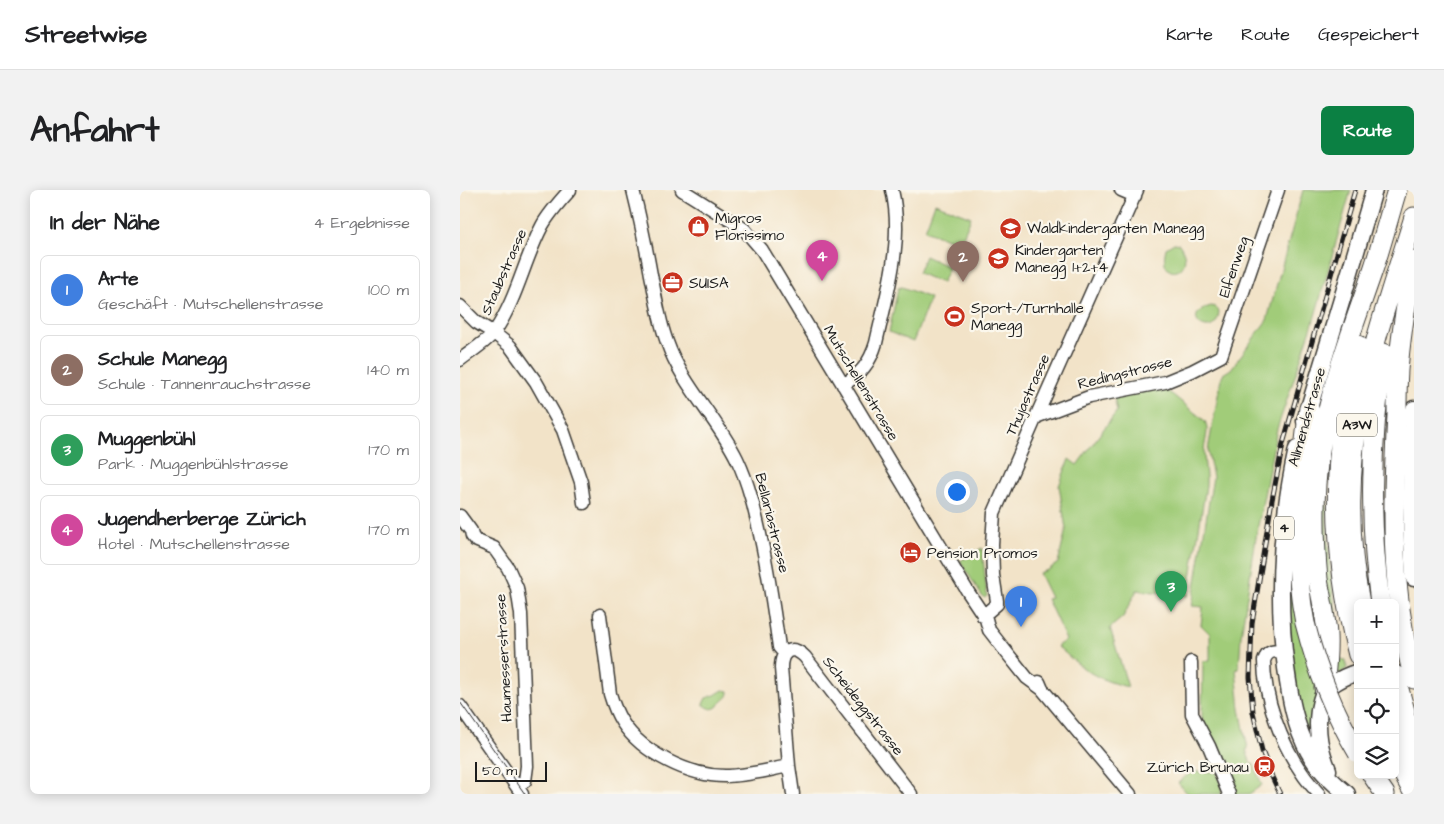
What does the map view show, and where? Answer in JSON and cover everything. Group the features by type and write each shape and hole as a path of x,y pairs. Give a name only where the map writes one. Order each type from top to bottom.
{"highway":[{"path":"1299,531 1320,409 1337,348 1362,277 1397,192"},
{"name":"A3W","path":"1354,608 1343,583 1338,531 1342,429 1374,267 1397,192"},
{"name":"A3W","path":"1354,599 1352,473 1357,427 1366,378 1379,329 1409,257 1414,217"},
{"path":"1405,412 1398,372 1409,257"},
{"path":"1379,599 1372,522 1373,441 1378,388 1409,257"},
{"path":"1323,694 1327,666 1327,639 1318,578 1315,509 1317,470 1334,384 1374,267"},
{"path":"1414,325 1393,511 1399,603 1414,679"},
{"path":"1308,408 1299,491 1299,582 1305,623 1315,661 1325,689 1343,728 1354,746"},
{"path":"1397,689 1400,717 1414,764"},
{"path":"1399,766 1414,794"},
{"path":"1375,779 1385,794"}],"main road":[{"name":"Allmendstrasse","path":"1342,790 1316,762 1303,740 1294,714 1284,651 1280,602 1282,543 1292,471 1308,408 1374,190"},
{"path":"1405,412 1414,578"},
{"path":"1342,790 1324,761 1318,736 1318,713 1323,694 1338,680 1354,673"},
{"path":"1400,717 1414,733"}],"street":[{"name":"Staubstrasse","path":"460,360 494,333 506,314 542,225 555,206 570,190"},
{"name":"Bellariastrasse","path":"634,190 661,324 667,343 675,360 730,444 748,486 757,518 769,574 779,647 785,654 781,660 781,668 793,794"},
{"name":"Mutschellenstrasse","path":"682,190 732,221 752,236 776,272 985,617 996,625 1033,673 1042,689 1130,794"},
{"path":"843,385 857,376 863,369 876,343 895,253 897,232 896,205 892,190"},
{"path":"1121,190 1136,193"},
{"name":"Elfenweg","path":"1221,356 1278,190"},
{"name":"Thujastrasse","path":"985,617 997,604 993,575 992,544 994,514 1136,193"},
{"path":"460,306 476,322 510,346 536,382 563,430 580,482 584,503"},
{"name":"Redingstrasse","path":"1036,417 1089,397 1164,382 1192,371 1221,356"},
{"name":"Haumesserstrasse","path":"460,516 471,530 475,540 494,548 508,568 517,588 521,614 527,766 525,781 520,790"},
{"path":"600,615 610,694 622,721 638,740 665,759 700,773 737,776 789,766"},
{"name":"Scheideggstrasse","path":"785,654 795,650 803,654 911,794"},
{"path":"1284,651 1270,652 1266,655 1264,661 1271,705 1277,726 1287,749 1302,774 1319,794"},
{"path":"1191,662 1192,714 1209,746 1229,794"},
{"path":"460,706 520,790"}],"green space":[{"path":"1303,190 1351,190 1313,323 1277,429 1257,531 1241,636 1239,668 1236,669 1240,709 1248,749 1246,750 1262,785 1249,794 1235,794 1202,718 1203,661 1210,661 1210,634 1201,625 1203,607 1192,606 1213,477 1208,452 1221,379 1223,374 1231,369 1267,320"},
{"path":"935,203 971,217 960,244 925,230"},
{"path":"1174,243 1179,244 1184,254 1184,262 1177,271 1171,271 1167,267 1165,260 1166,248"},
{"path":"925,256 949,267 942,283 918,273"},
{"path":"902,287 930,298 913,342 889,332 898,288"},
{"path":"1211,306 1219,311 1217,321 1212,326 1206,327 1197,321 1197,316 1201,310"},
{"path":"1163,388 1205,421 1207,429 1204,453 1206,486 1188,596 1137,590 1123,617 1110,628 1128,687 1097,677 1057,646 1066,640 1047,599 1051,598 1039,573 1048,570 1058,563 1066,529 1059,486 1069,459 1077,465 1117,411 1114,397"},
{"path":"1331,428 1327,481 1327,536 1338,626 1335,628 1336,659 1346,660 1347,668 1331,681 1321,548 1321,497"},
{"path":"1294,499 1318,690 1316,752 1307,740 1285,627"},
{"path":"982,548 987,596 985,598 960,561"},
{"path":"723,690 729,691 728,696 716,708 712,709 703,704 706,698"},
{"path":"1192,771 1216,772 1222,785 1221,794 1188,794 1178,783"}],"tram line":[{"path":"460,702 525,794"}],"railway":[{"path":"1280,794 1262,751 1253,712 1250,677 1252,623 1283,444 1355,190"}],"place":[{"name":"Migros Florissimo","path":"699,227"},
{"name":"Waldkindergarten Manegg","path":"1011,228"},
{"name":"Kindergarten Manegg 1+2+4","path":"999,259"},
{"name":"Jugendherberge Zürich","path":"822,281"},
{"name":"Schule Manegg","path":"963,282"},
{"name":"SUISA","path":"673,283"},
{"name":"Sport-/Turnhalle Manegg","path":"955,317"},
{"name":"Pension Promos","path":"911,553"},
{"name":"Muggenbühl","path":"1171,612"},
{"name":"Arte","path":"1021,627"},
{"name":"Zürich Brunau","path":"1265,767"}]}
